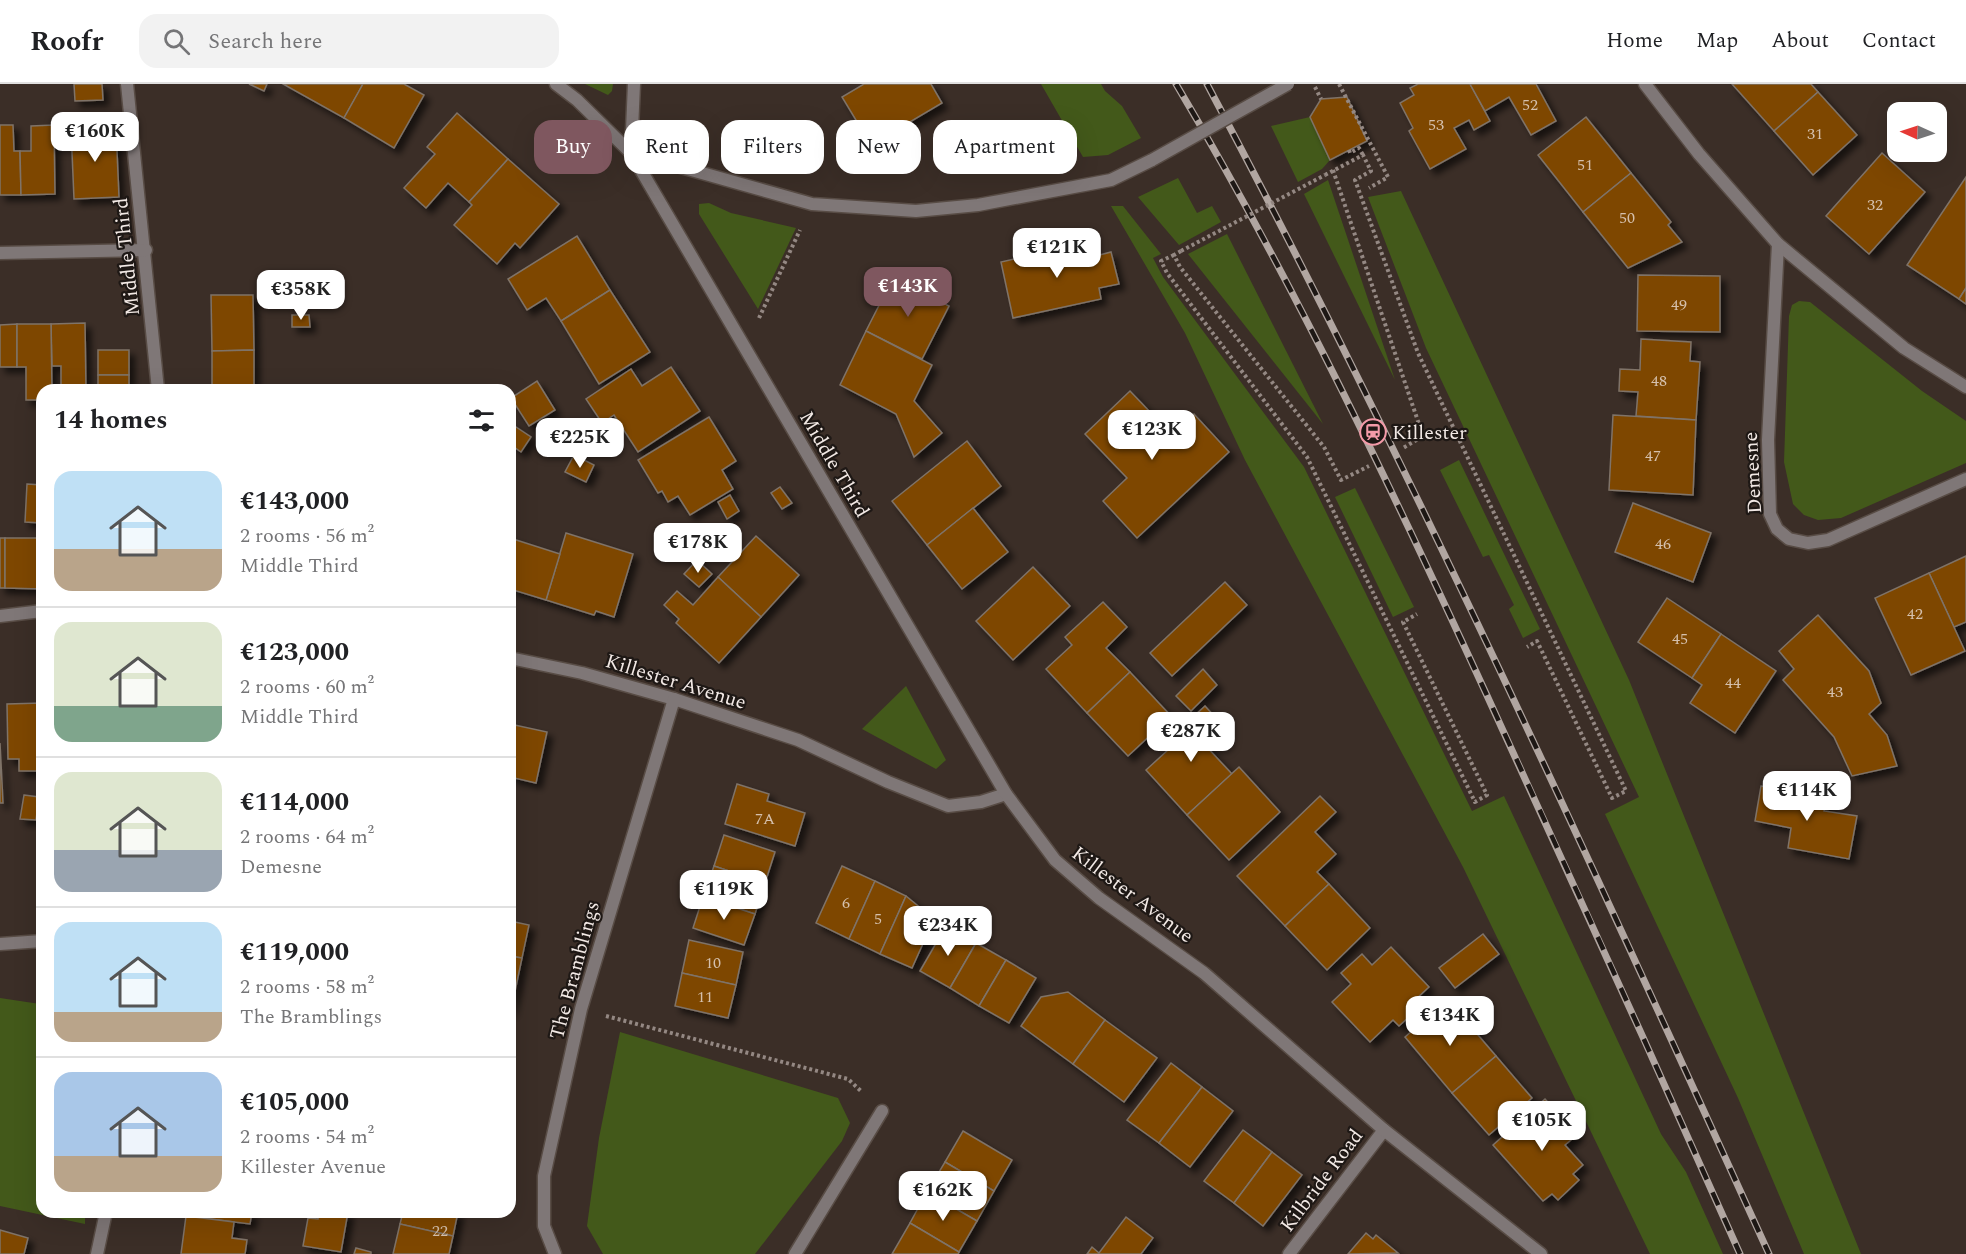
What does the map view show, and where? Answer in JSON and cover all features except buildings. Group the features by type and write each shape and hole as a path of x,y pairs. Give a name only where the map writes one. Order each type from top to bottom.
{"street":[{"name":"Middle Third","path":"127,84 146,250 157,384"},
{"path":"556,84 577,100 624,146"},
{"path":"632,120 634,84"},
{"path":"706,174 812,204 916,211 978,205 1111,180 1152,160 1288,84"},
{"path":"1645,84 1700,154 1778,244 1904,348 1966,387"},
{"name":"Middle Third","path":"643,174 1006,794"},
{"name":"Demesne","path":"1778,244 1768,440 1770,514 1777,529 1789,539 1808,543 1828,540 1966,479"},
{"path":"0,253 146,250"},
{"path":"0,616 36,612"},
{"name":"Killester Avenue","path":"516,659 582,673 674,699 798,740 888,782 948,806 981,802 1006,794 1056,860 1099,898 1204,973 1384,1130 1541,1254"},
{"name":"The Bramblings","path":"555,1254 544,1226 544,1176 581,1009 674,699"},
{"path":"0,944 36,941"},
{"path":"795,1254 882,1111"},
{"name":"Kilbride Road","path":"1289,1254 1384,1130"},
{"path":"97,1254 105,1218"}],"path":[{"path":"1339,84 1388,177 1369,188"},
{"path":"1349,150 1350,153 1359,148 1371,171 1354,180 1418,353 1626,791 1612,798 1537,641 1527,647"},
{"path":"1363,155 1161,261 1167,273 1306,457 1475,802 1487,795 1403,622 1417,614"},
{"path":"1333,170 1423,436 1403,448"},
{"path":"744,349 812,204"},
{"path":"1174,255 1180,267 1324,447 1341,480 1369,466"},
{"path":"581,1009 848,1079 882,1111"}],"green space":[{"path":"585,84 613,84 612,91 608,95"},
{"path":"1041,84 1101,84 1105,91 1122,106 1141,138 1108,155 1083,157 1077,147 1077,120 1062,120"},
{"path":"1310,117 1330,160 1322,169 1298,182 1271,126"},
{"path":"1178,178 1197,213 1212,206 1221,222 1179,245 1138,197"},
{"path":"1328,180 1395,380 1304,194"},
{"path":"1401,191 1629,680 1861,1254 1804,1254 1738,1098 1605,814 1639,797 1426,348 1368,197"},
{"path":"709,203 731,213 796,228 758,309 699,214 699,204"},
{"path":"1111,206 1123,206 1161,254 1153,258 1163,277 1304,467 1472,811 1504,796 1661,1134 1686,1172 1723,1254 1650,1254 1463,867 1245,460 1185,333"},
{"path":"1227,234 1323,424 1188,254"},
{"path":"1799,301 1810,302 1922,391 1966,421 1966,463 1841,518 1818,520 1804,515 1793,504 1784,462 1789,316 1792,305"},
{"path":"1459,460 1540,629 1523,638 1509,609 1514,605 1489,555 1483,557 1440,470"},
{"path":"1355,488 1414,607 1393,617 1335,497"},
{"path":"906,686 946,760 936,769 862,729"},
{"path":"0,998 36,1003 36,1214 0,1206"},
{"path":"620,1032 838,1098 850,1123 842,1141 755,1254 603,1254 587,1226 599,1138"},
{"path":"57,1218 85,1218 85,1224"}],"railway":[{"path":"1176,84 1260,232 1375,458 1549,830 1740,1254"},
{"path":"1207,84 1427,518 1566,811 1769,1254"}],"place":[{"name":"Killester","path":"1373,432"}]}
